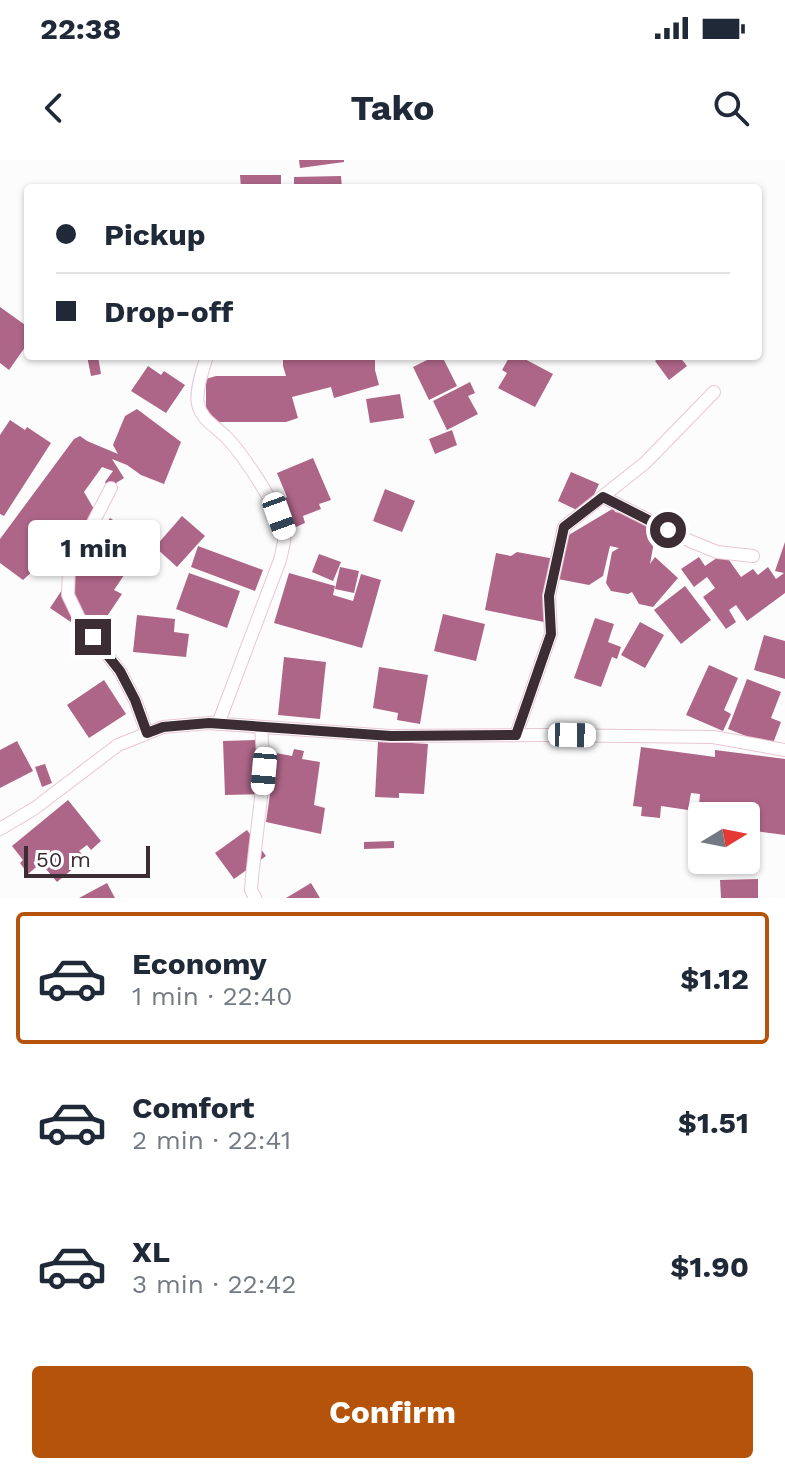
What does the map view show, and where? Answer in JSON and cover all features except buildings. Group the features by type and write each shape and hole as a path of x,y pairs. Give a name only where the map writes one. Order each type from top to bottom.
{"street":[{"path":"206,360 197,399 198,408 244,459 279,516 285,540 218,724"},
{"path":"516,735 551,634 549,596 564,527 645,463 714,392"},
{"path":"111,488 69,569 68,595 80,620 120,671 147,733"},
{"path":"603,497 717,552 753,556"},
{"path":"0,829 35,808 118,745 163,727 218,724 391,736 713,737 785,750"},
{"path":"255,898 251,890 264,771 261,727"}],"route":[{"path":"93,637 120,671 147,733 163,727 209,723 391,736 516,735 551,634 549,596 564,527 603,497 668,530"}]}
